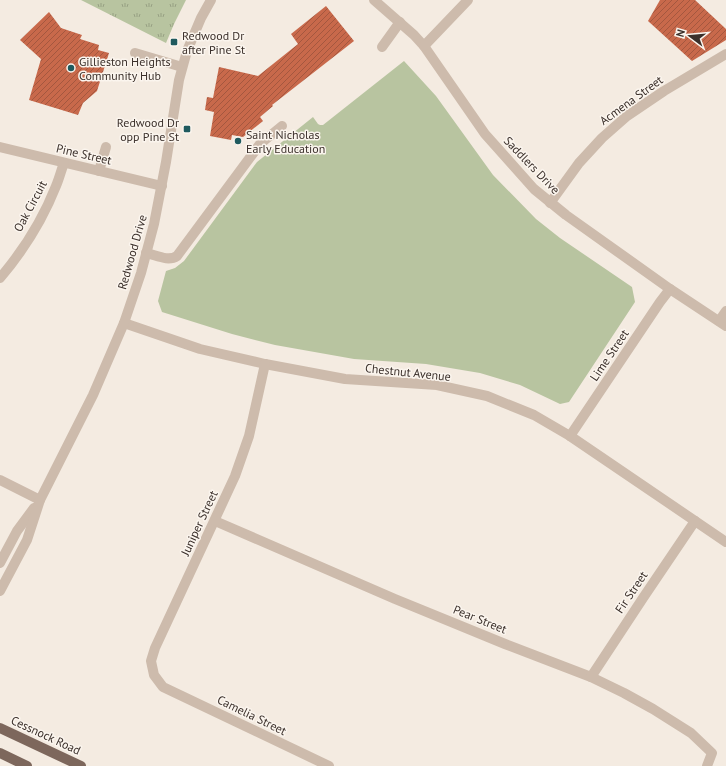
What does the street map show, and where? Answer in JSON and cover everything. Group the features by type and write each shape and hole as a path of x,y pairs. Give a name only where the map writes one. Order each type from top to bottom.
{"main road":[{"name":"Cessnock Road","path":"0,728 81,766"},
{"path":"0,753 27,766"}],"street":[{"name":"Redwood Drive","path":"0,591 27,540 40,500 93,395 124,323 154,224 162,186 179,80 186,51 211,0"},
{"name":"Saddlers Drive","path":"374,0 400,22 424,46 485,134 534,189 566,215 723,324"},
{"path":"424,46 468,0"},
{"path":"382,47 400,22"},
{"path":"135,53 182,67"},
{"name":"Acmena Street","path":"550,203 579,163 602,138 627,116 664,91 726,54"},
{"path":"146,253 169,259 177,256 260,144 282,126"},
{"name":"Pine Street","path":"0,147 162,186"},
{"path":"99,171 106,147"},
{"name":"Oak Circuit","path":"0,278 36,227 48,206 64,163"},
{"name":"Lime Street","path":"570,436 670,288"},
{"path":"723,324 726,311"},
{"name":"Chestnut Avenue","path":"124,323 200,349 265,364 345,379 437,385 487,396 534,415 570,436 726,542"},
{"name":"Juniper Street","path":"163,687 154,675 151,661 235,476 249,436 265,364"},
{"path":"0,480 40,500"},
{"name":"Redwood Drive","path":"0,563 17,532 40,500"},
{"name":"Pear Street","path":"215,521 403,602 505,644 591,677 630,696 691,733 712,753 707,766"},
{"name":"Fir Street","path":"591,677 642,598 695,521"},
{"name":"Camelia Street","path":"163,687 329,766"}],"green space":[{"path":"81,0 186,0 166,43"},
{"path":"404,61 436,96 493,175 536,219 560,238 632,287 635,302 569,402 560,404 520,385 480,373 426,364 354,359 275,345 232,334 162,312 158,301 166,271 175,268 184,261 257,162 313,117 318,124 323,125"}],"building":[{"path":"660,0 695,0 726,29 726,40 692,61 648,21"},
{"path":"326,6 354,41 272,105 273,106 260,117 263,121 243,137 232,135 231,140 210,136 214,112 205,110 207,97 213,98 219,67 258,76 298,44 291,34"},
{"name":"Gillieston Heights Community Hub","path":"49,12 61,28 82,35 80,39 99,45 98,50 109,53 97,91 83,103 78,115 29,100 41,59 20,40"}],"place":[{"name":"Redwood Dr after Pine St","path":"174,42"},
{"name":"Gillieston Heights Community Hub","path":"71,68"},
{"name":"Redwood Dr opp Pine St","path":"187,129"},
{"name":"Saint Nicholas Early Education","path":"238,141"}]}
